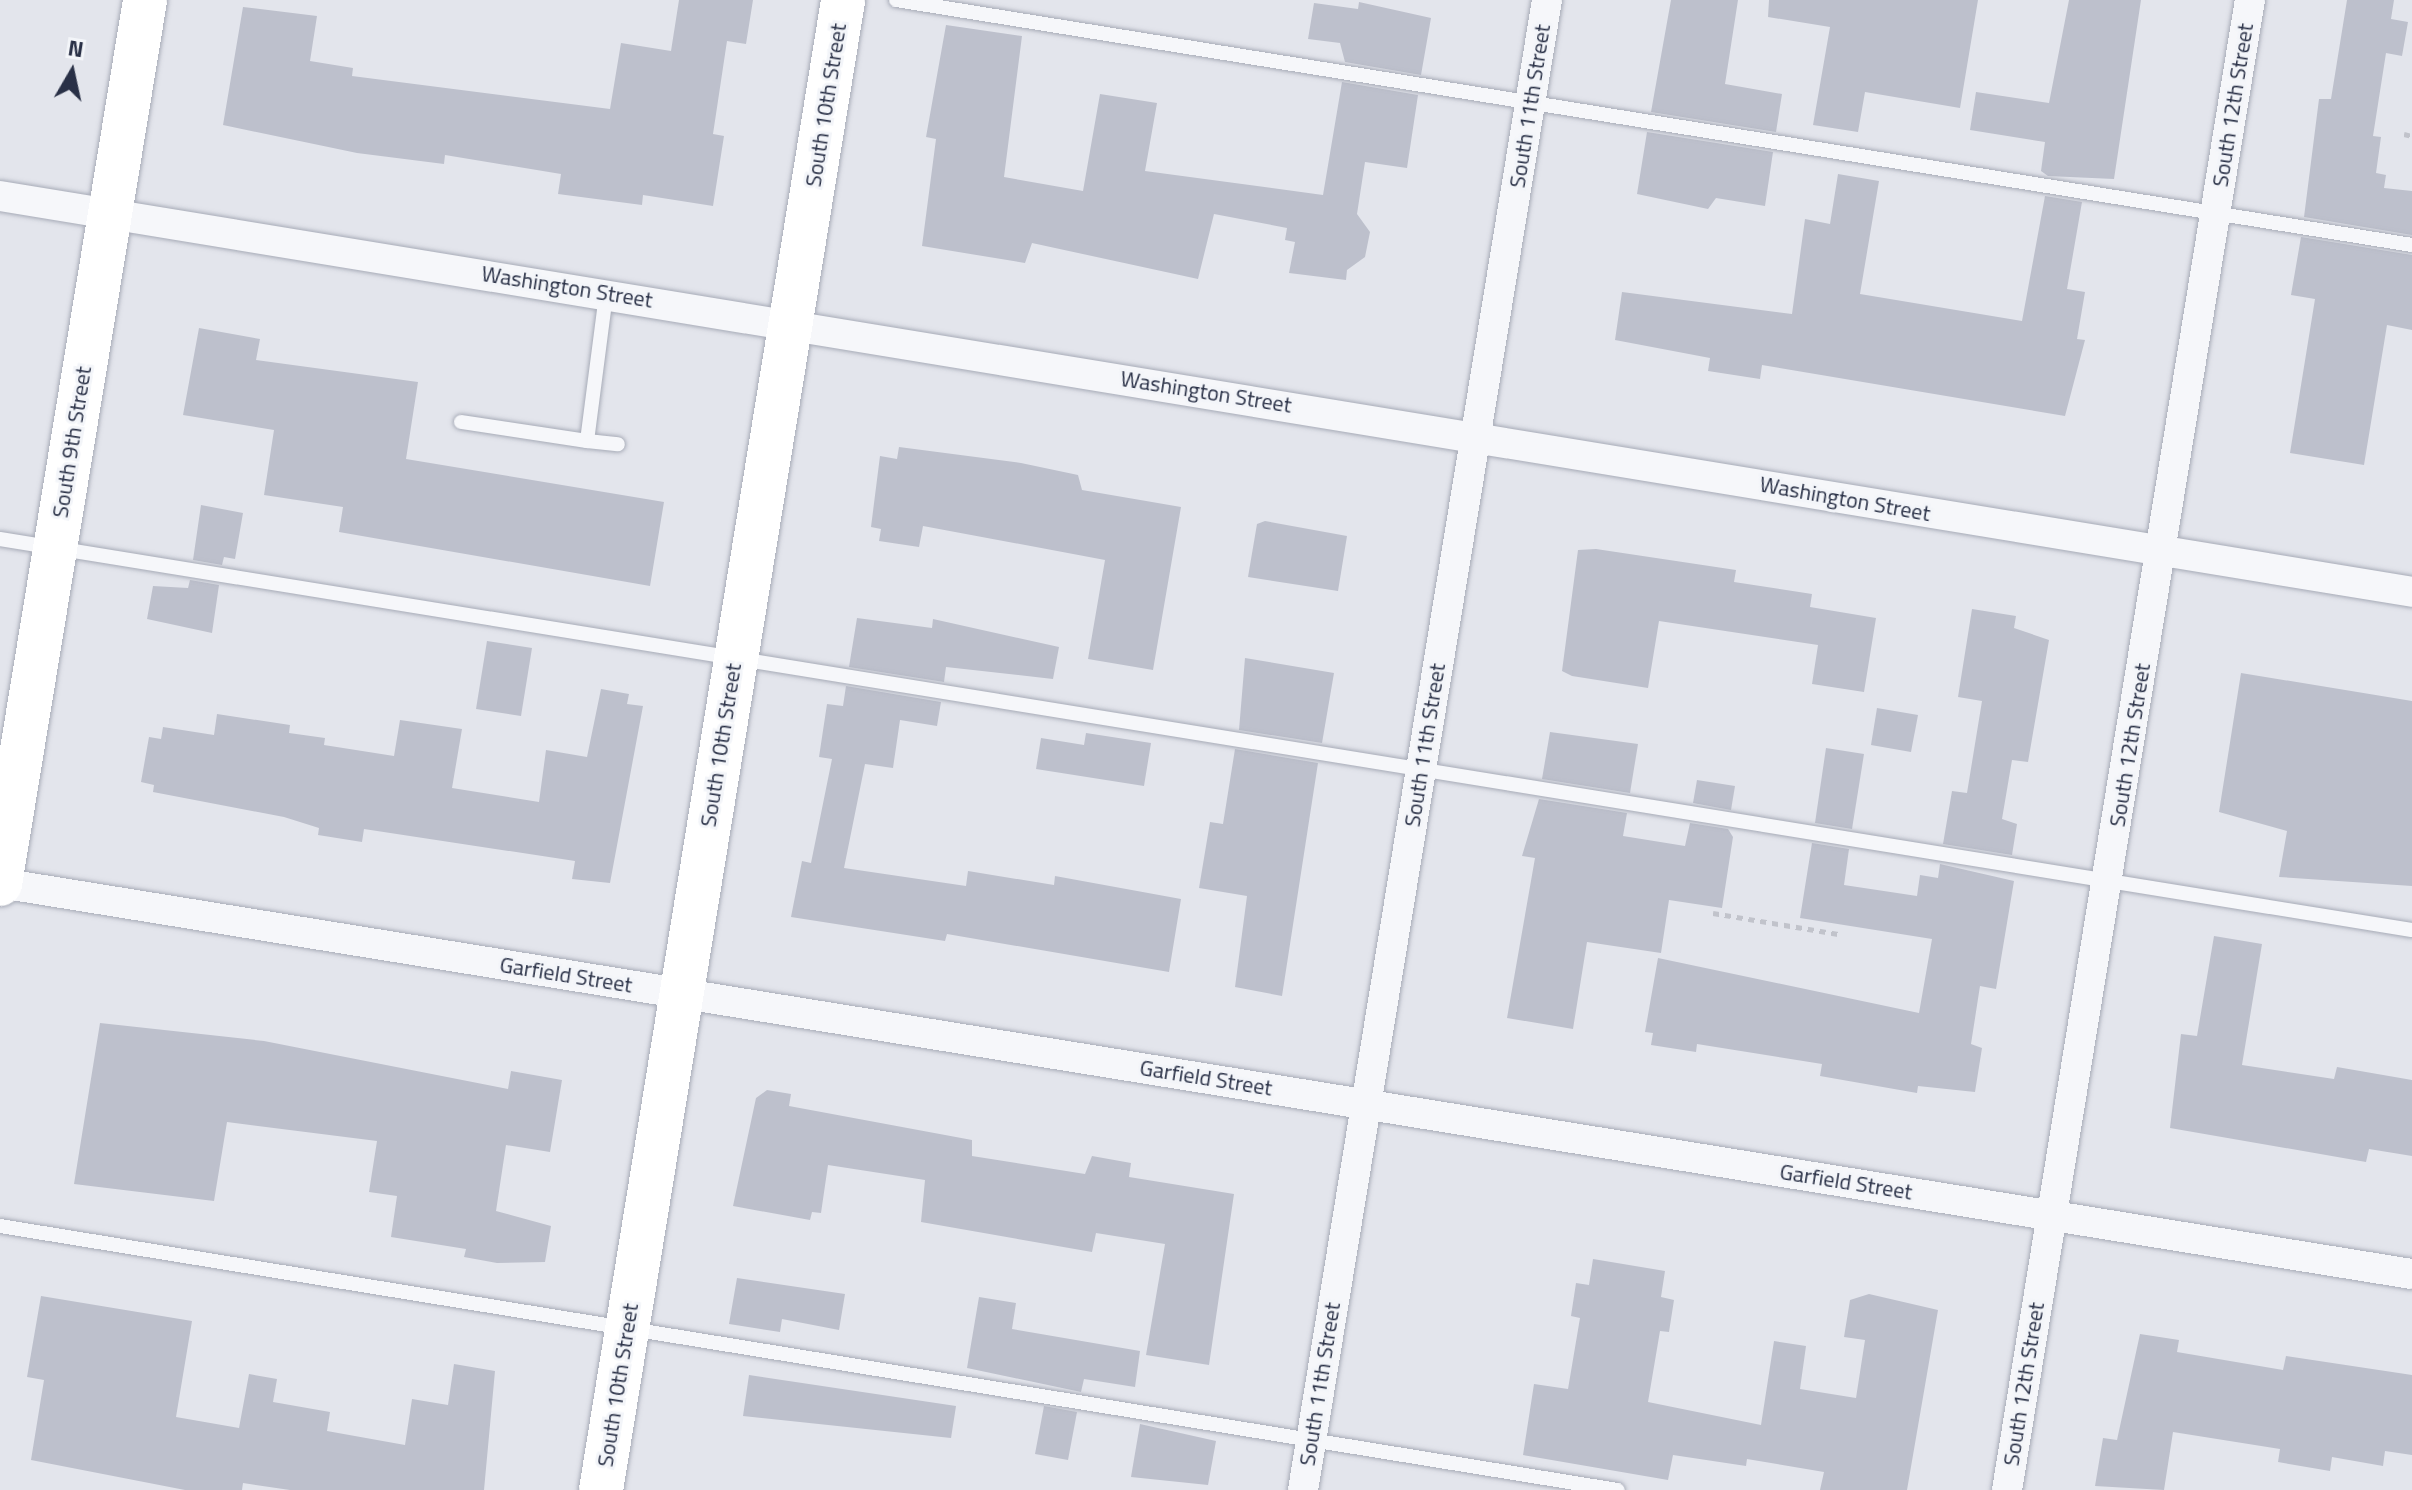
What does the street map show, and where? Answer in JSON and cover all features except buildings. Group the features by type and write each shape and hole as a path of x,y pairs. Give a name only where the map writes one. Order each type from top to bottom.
{"main road":[{"name":"South 9th Street","path":"0,883 145,0"},
{"name":"South 10th Street","path":"601,1490 843,0"}],"street":[{"name":"South 11th Street","path":"1303,1490 1547,0"},
{"name":"South 12th Street","path":"2007,1490 2250,0"},
{"name":"Washington Street","path":"0,196 2412,592"},
{"name":"Garfield Street","path":"0,883 2412,1274"}],"lane":[{"path":"896,0 2412,245"},
{"path":"587,441 606,294"},
{"path":"461,422 618,444"},
{"path":"0,539 1421,773 2412,930"},
{"path":"0,1226 1618,1490"}],"path":[{"path":"2404,134 2412,136"},
{"path":"1713,913 1838,934"}]}
